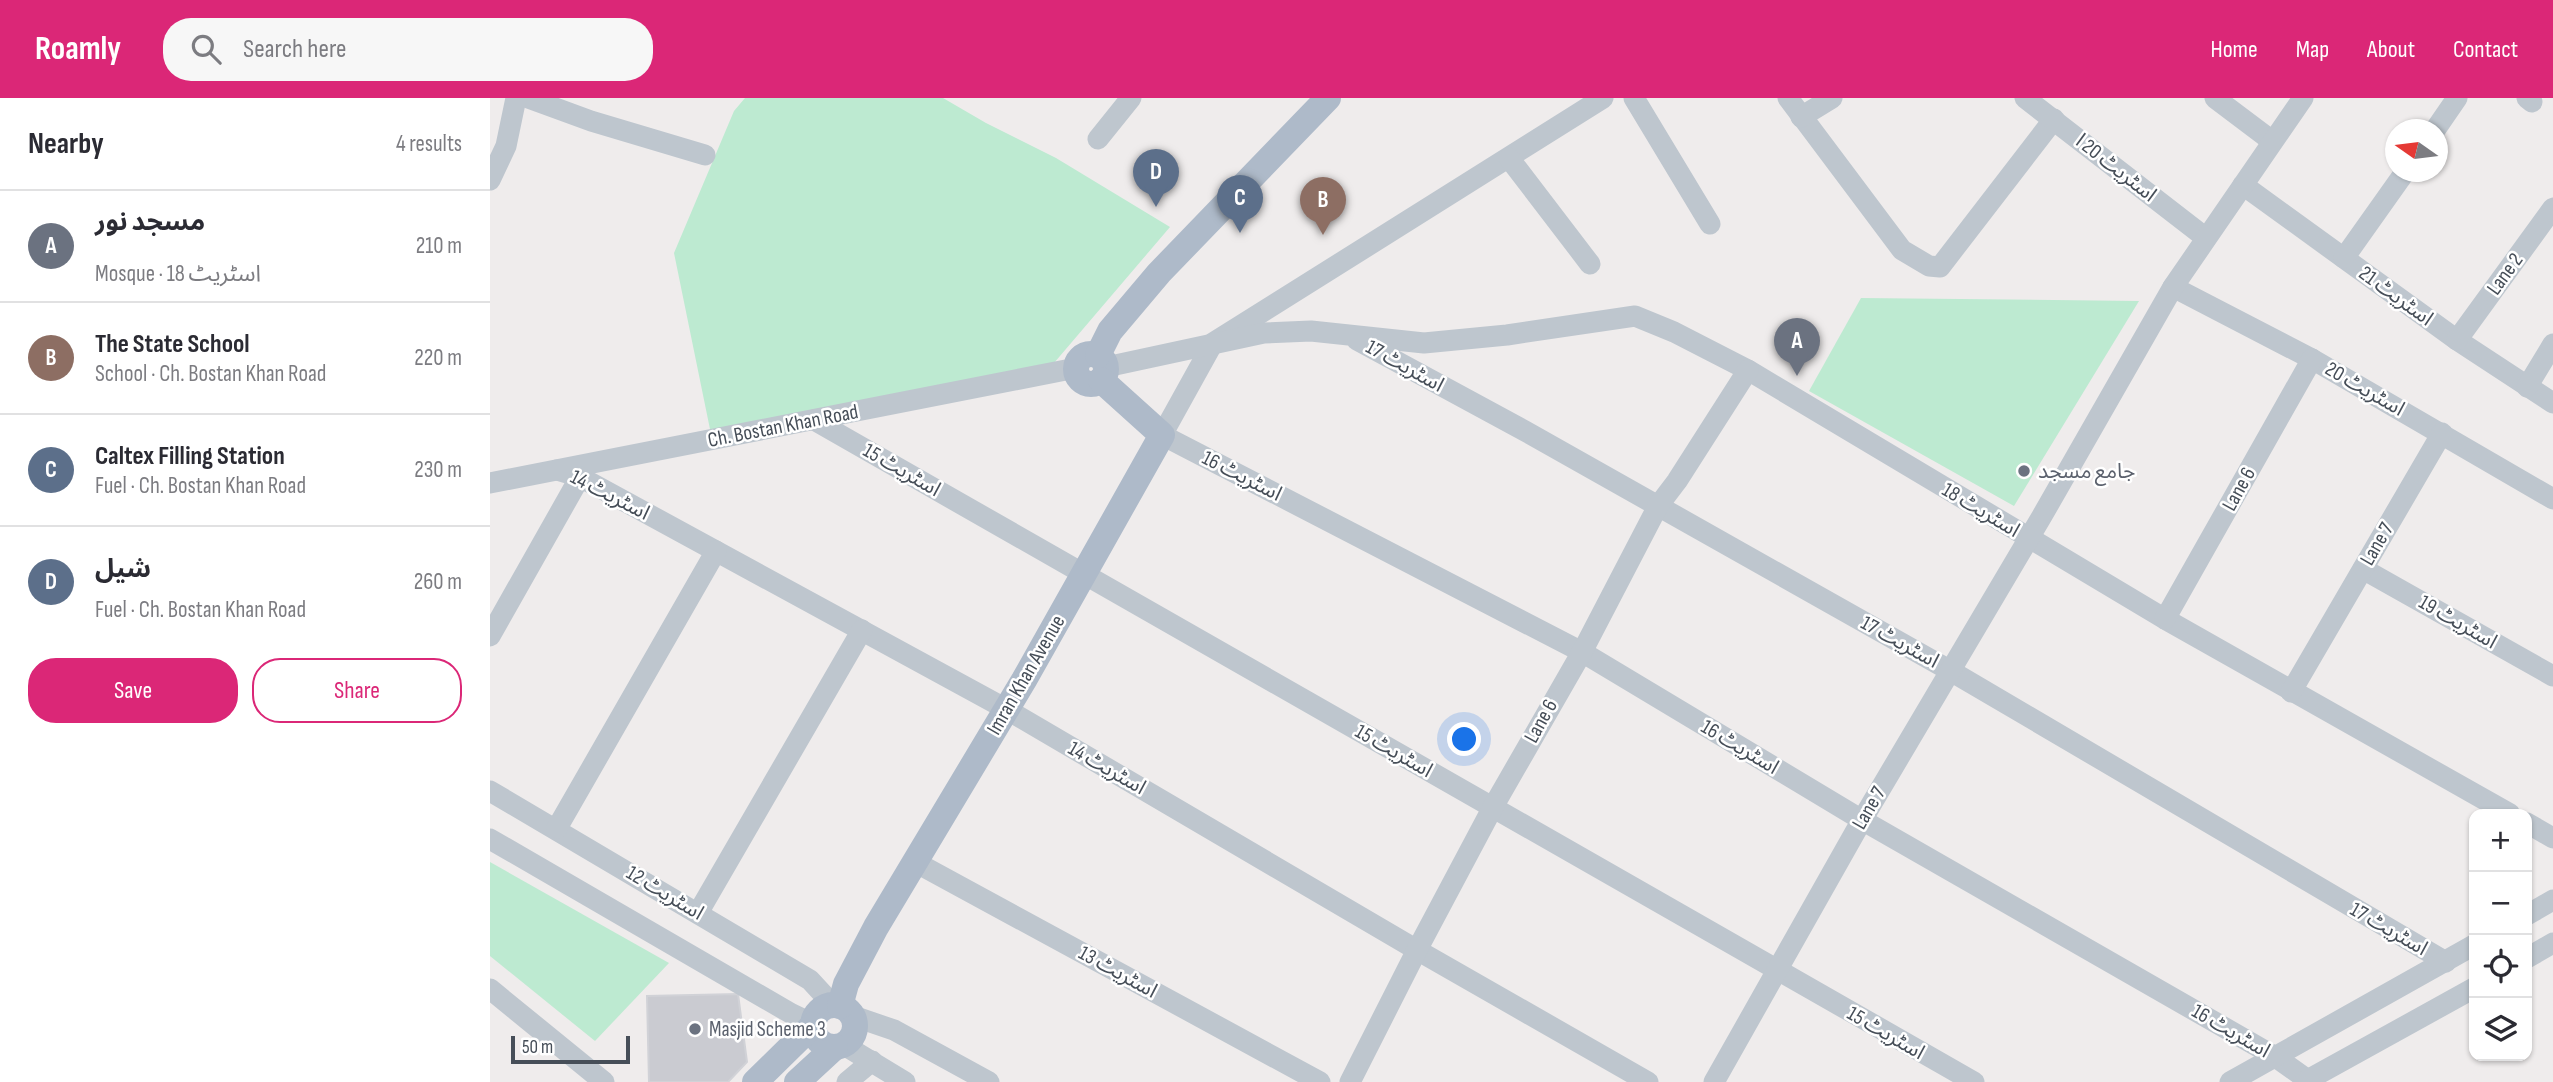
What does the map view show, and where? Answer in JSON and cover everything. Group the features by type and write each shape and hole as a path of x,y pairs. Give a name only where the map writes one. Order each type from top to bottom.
{"main road":[{"path":"1162,435 1095,368 1110,331 1159,273 1328,98"},
{"name":"Imran Khan Avenue","path":"842,1009 846,984 853,970 960,789 1162,435"},
{"path":"755,1082 813,1024 822,1009 842,1009 855,1029 849,1041 797,1082"},
{"path":"813,1024 819,1041 840,1046"}],"street":[{"path":"490,180 506,146 516,98"},
{"path":"528,98 591,121 705,155"},
{"path":"1098,139 1131,98"},
{"path":"1213,343 1603,98"},
{"path":"1634,98 1710,224"},
{"path":"1788,98 1902,250 1929,266 1940,267 2054,120"},
{"path":"1801,117 1832,98"},
{"name":"اسٹریٹ 20 ا","path":"2025,98 2206,238"},
{"path":"2215,98 2272,141"},
{"name":"Lane 7","path":"1714,1082 1862,820 2173,287 2303,98"},
{"path":"2443,119 2457,98"},
{"path":"1509,158 1590,264"},
{"path":"2344,258 2398,182"},
{"name":"اسٹریٹ 21","path":"2243,185 2457,340 2553,403"},
{"name":"Lane 2","path":"2457,340 2553,208"},
{"name":"اسٹریٹ 20","path":"2173,287 2312,359 2553,499"},
{"name":"اسٹریٹ 18","path":"1213,343 1264,333 1311,331 1424,343 1507,335 1635,316 1674,331 1748,370 2165,619 2501,809"},
{"name":"اسٹریٹ 17","path":"1347,334 1949,670 2446,962"},
{"name":"Ch. Bostan Khan Road","path":"490,483 1095,368 1213,343"},
{"name":"Imran Khan Avenue","path":"1162,435 1213,343"},
{"path":"2527,387 2553,344"},
{"name":"Lane 6","path":"2165,619 2312,359"},
{"name":"Lane 6","path":"1350,1082 1416,950 1493,807 1582,652 1658,506 1748,370"},
{"name":"اسٹریٹ 15","path":"814,420 1974,1082"},
{"name":"Lane 7","path":"2291,692 2442,433"},
{"name":"اسٹریٹ 16","path":"1162,435 1582,652 1862,820 2274,1056 2306,1081"},
{"name":"اسٹریٹ 14","path":"557,470 580,477 1006,709 1416,950 1648,1082"},
{"path":"490,636 580,477"},
{"path":"557,828 716,551"},
{"name":"اسٹریٹ 19","path":"2363,569 2553,676"},
{"path":"698,913 862,631"},
{"name":"اسٹریٹ 12","path":"490,790 810,979 842,1009"},
{"path":"2532,826 2553,838"},
{"path":"490,839 813,1024"},
{"name":"اسٹریٹ 13","path":"915,862 1320,1082"},
{"path":"2532,912 2553,900"},
{"path":"2532,955 2553,943"},
{"path":"2230,1082 2469,949"},
{"path":"490,989 604,1082"},
{"path":"2306,1081 2469,991"},
{"path":"842,1009 894,1030 989,1082"},
{"path":"840,1046 872,1061 905,1082"},
{"path":"847,1082 872,1061"}],"green space":[{"path":"745,98 943,98 1056,158 1170,227 1054,363 712,439 674,253 734,111"},
{"path":"1861,298 2139,301 2014,506 1809,391"},
{"path":"490,862 669,963 595,1041 490,956"}],"building":[{"name":"Masjid Scheme 3","path":"738,994 747,1062 728,1082 649,1082 647,996"}],"place":[{"name":"شیل","path":"1156,207"},
{"name":"Caltex Filling Station","path":"1240,233"},
{"name":"The State School","path":"1323,235"},
{"name":"مسجد نور","path":"1797,376"},
{"name":"جامع مسجد","path":"2024,471"},
{"name":"Masjid Scheme 3","path":"695,1029"}]}
